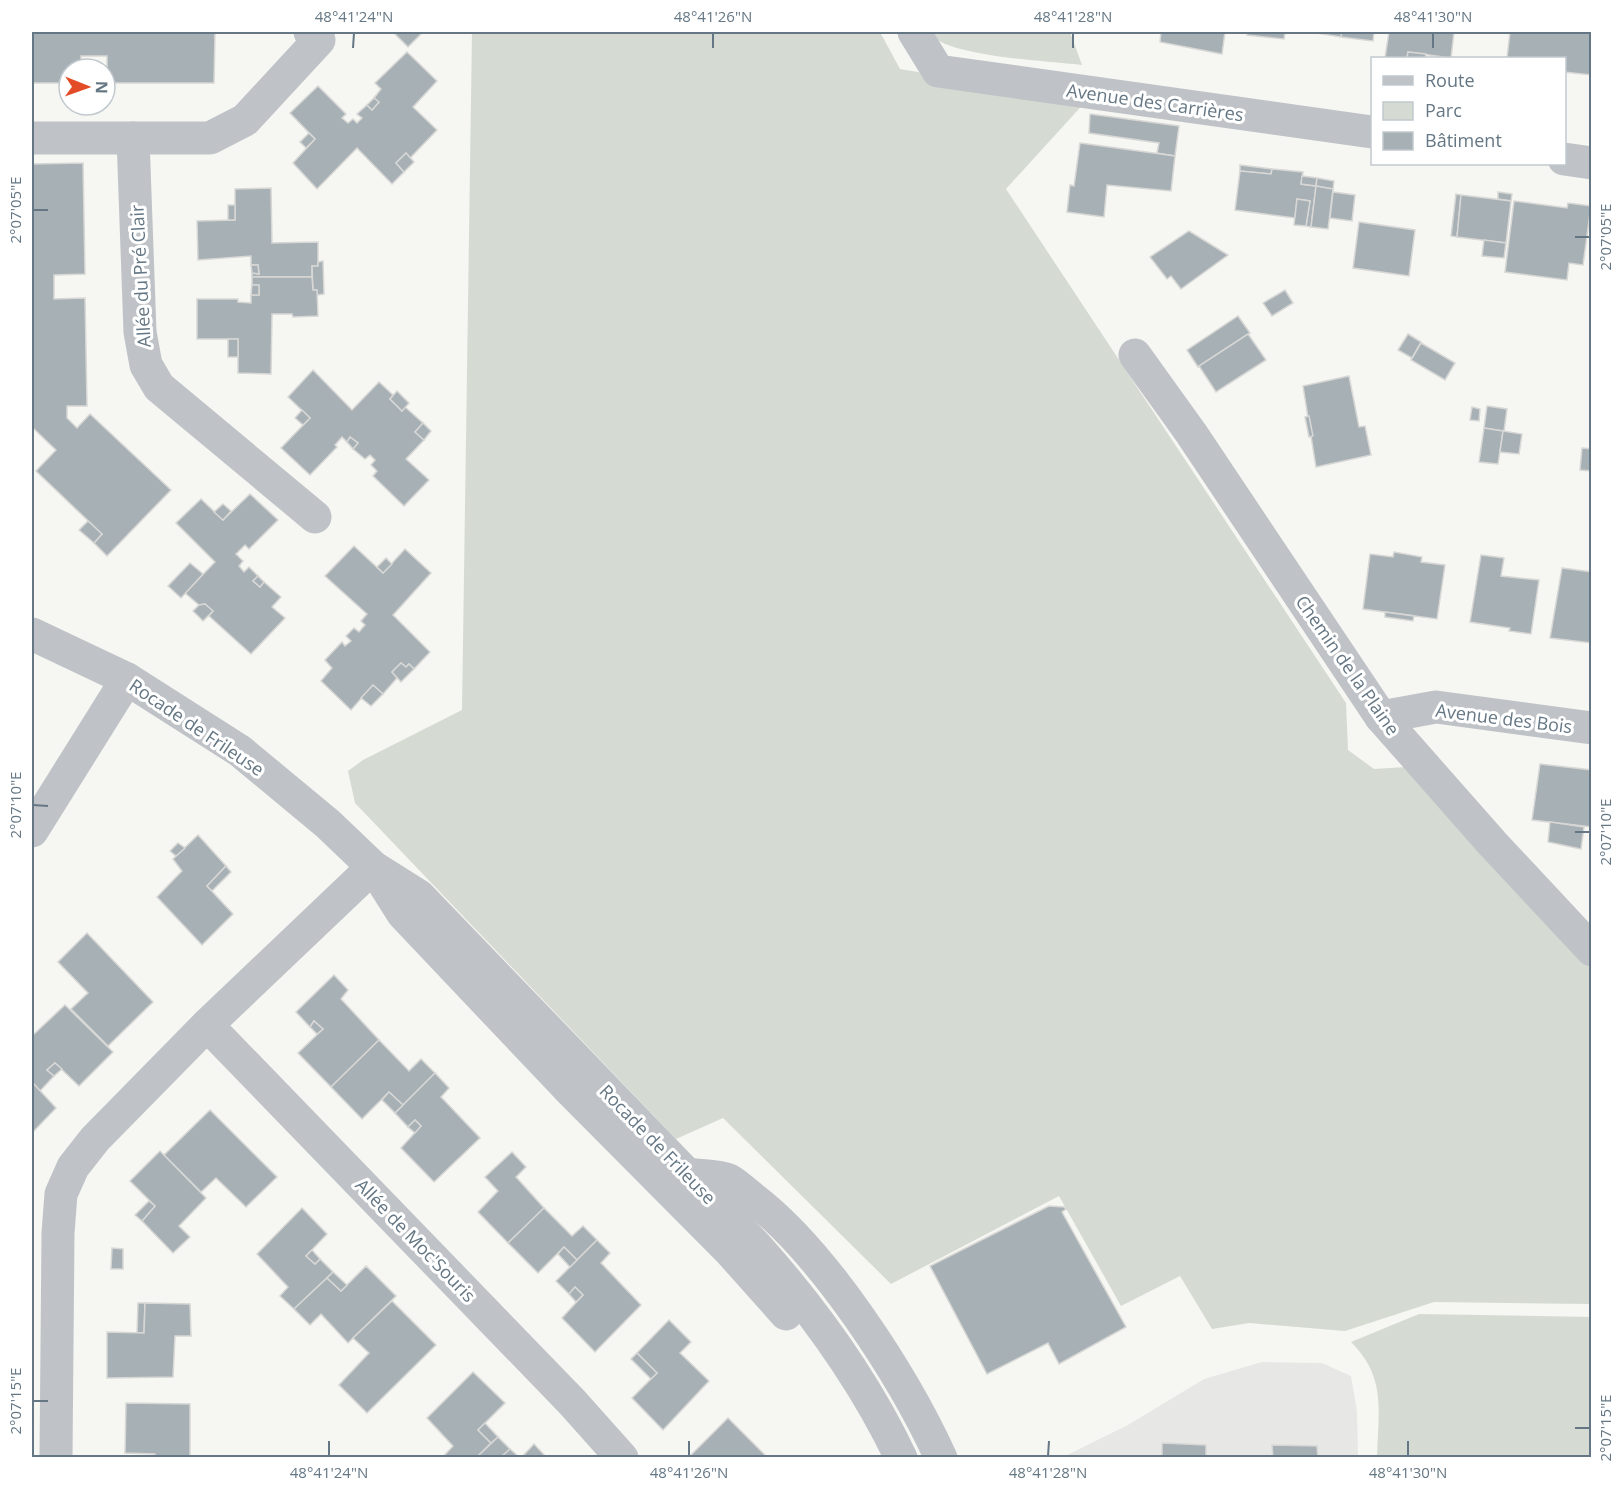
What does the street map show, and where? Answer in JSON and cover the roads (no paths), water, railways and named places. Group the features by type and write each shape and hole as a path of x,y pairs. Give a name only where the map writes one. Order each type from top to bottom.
{"street":[{"path":"32,138 210,138 245,120 319,40 310,32"},
{"name":"Avenue des Carrières","path":"914,32 938,71 1371,132"},
{"name":"Allée du Pré Clair","path":"133,138 140,332 146,365 159,387 315,517"},
{"path":"1566,159 1592,163"},
{"name":"Chemin de la Plaine","path":"1136,355 1191,433 1381,717 1485,835 1592,950"},
{"name":"Rocade de Frileuse","path":"32,634 127,679 240,751 328,824 373,867 419,896 688,1174 803,1298 872,1401 902,1458"},
{"path":"32,831 127,679"},
{"name":"Avenue des Bois","path":"1381,717 1436,707 1592,728"},
{"path":"56,1458 58,1233 61,1194 73,1167 95,1139 207,1025 373,867"},
{"name":"Rocade de Frileuse","path":"373,867 403,914 567,1087 729,1250 784,1312 846,1402 878,1458"},
{"name":"Allée de Moc'Souris","path":"207,1025 572,1402 622,1458"},
{"path":"688,1174 728,1179 775,1215 829,1278 883,1353 925,1423 941,1458"}]}
